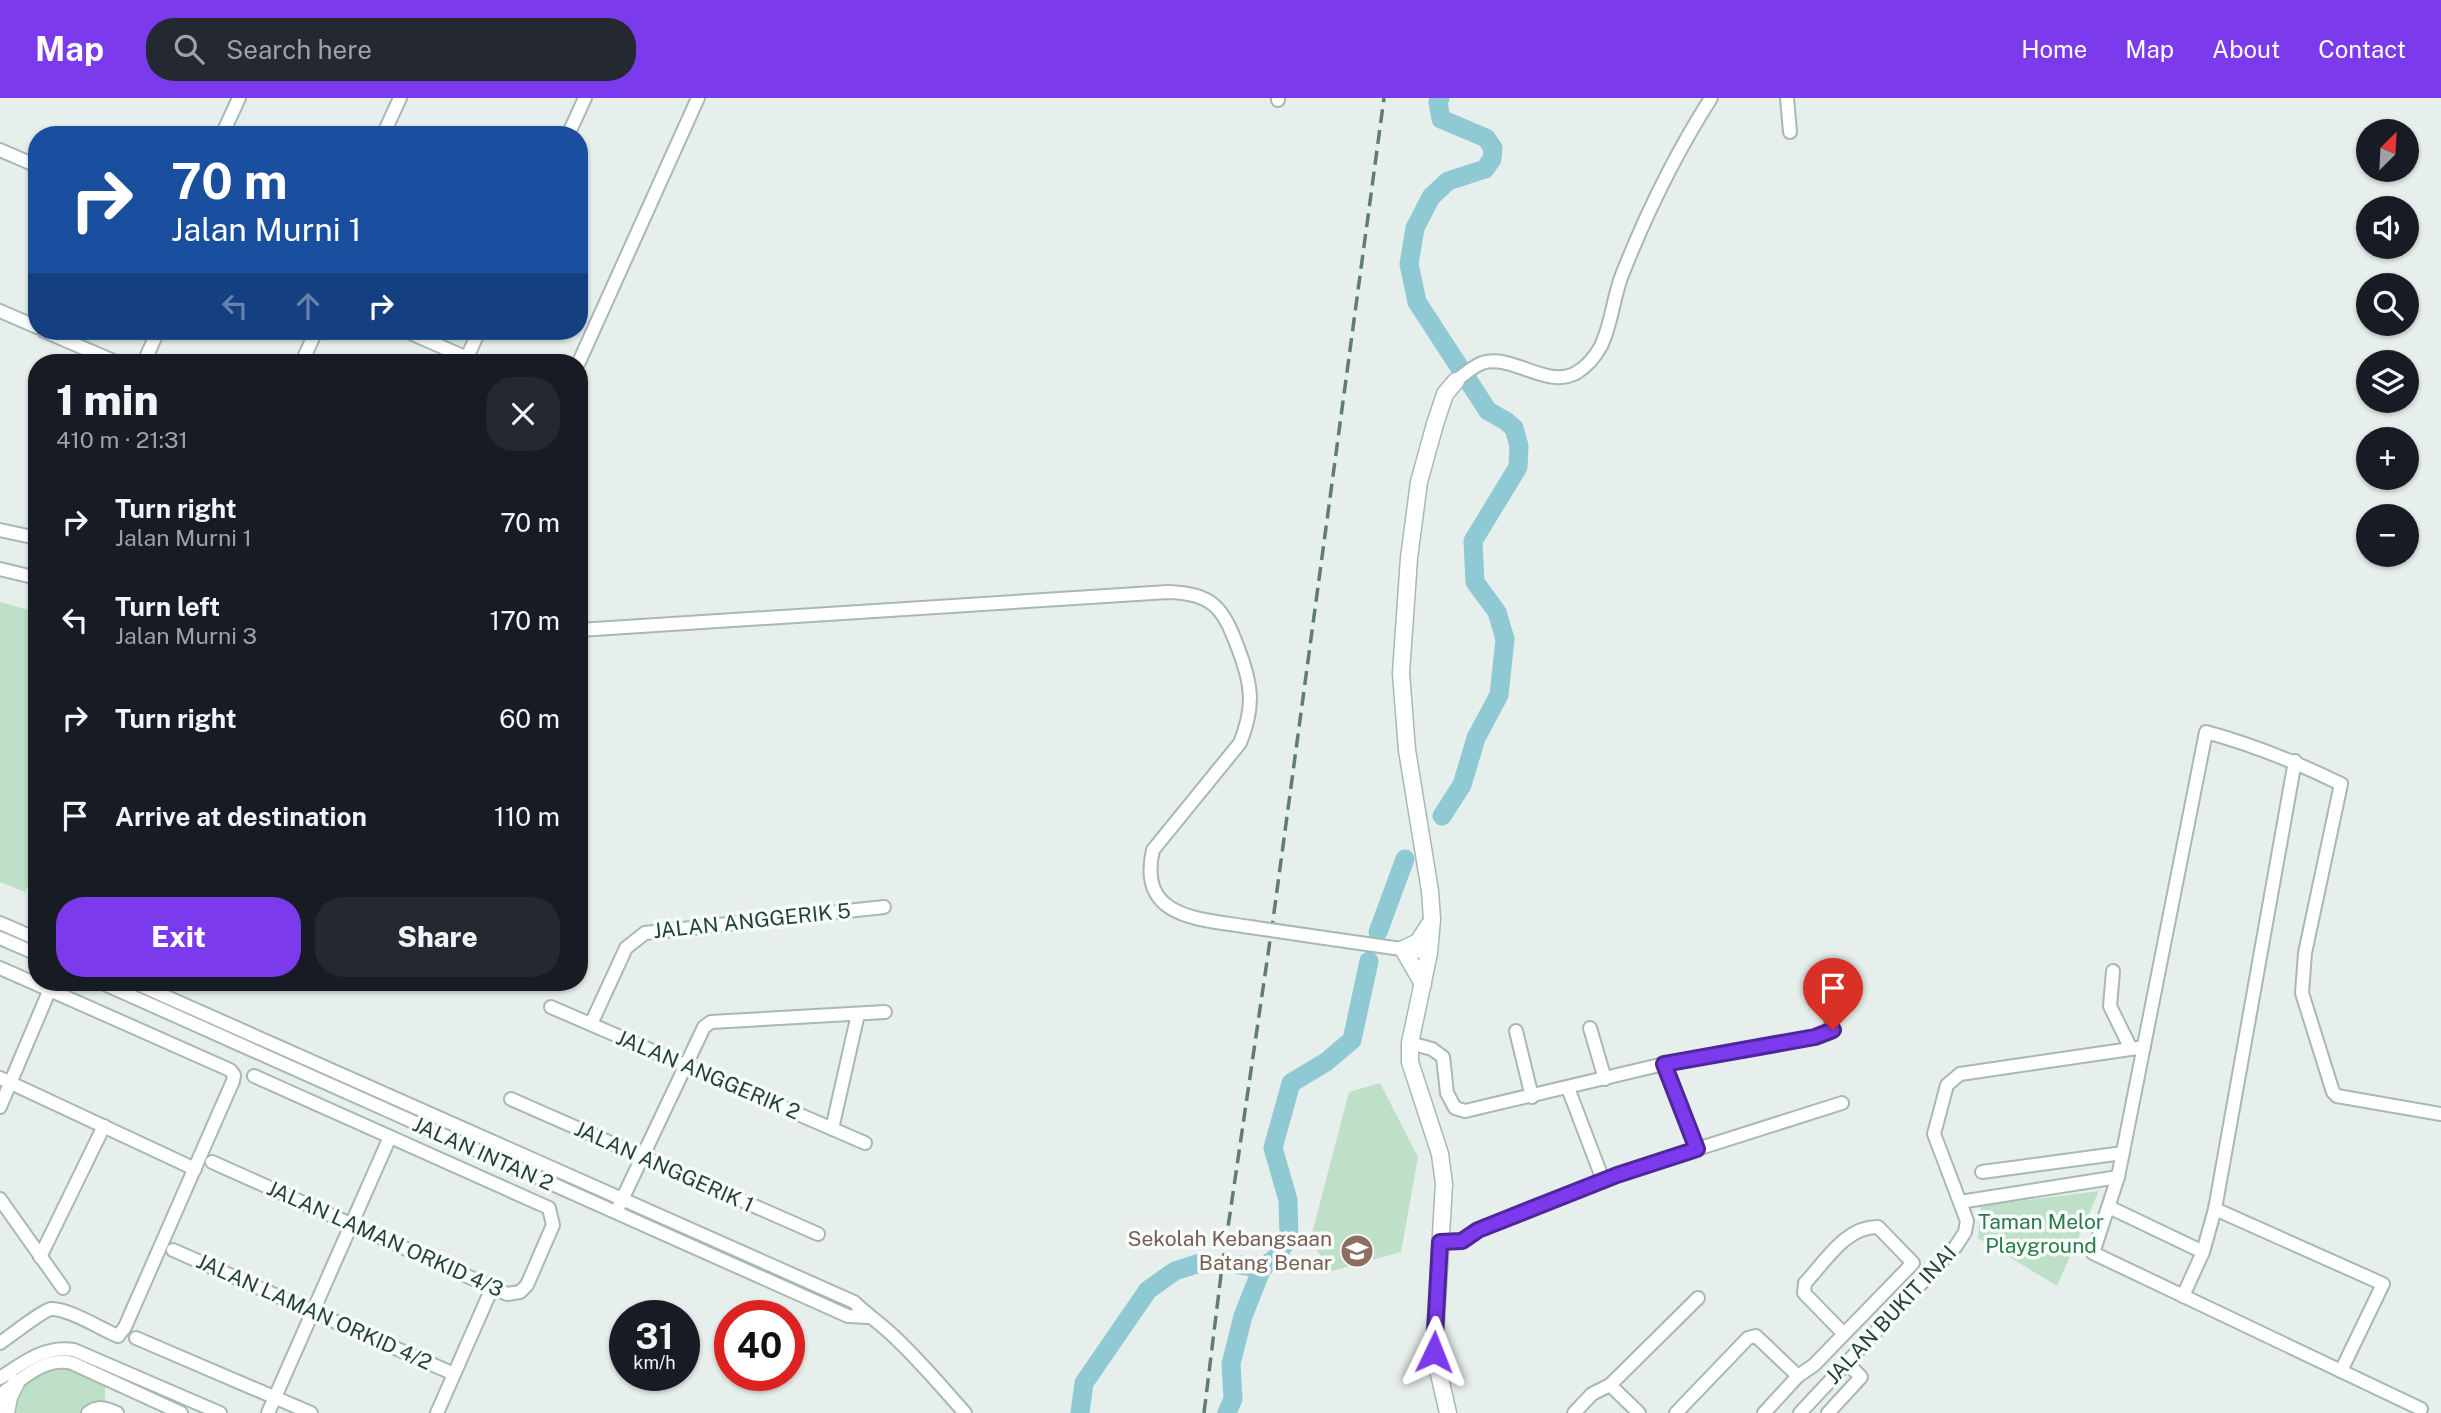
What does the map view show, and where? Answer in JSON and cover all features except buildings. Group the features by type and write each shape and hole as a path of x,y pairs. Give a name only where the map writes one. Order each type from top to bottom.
{"street":[{"path":"226,126 238,98"},
{"path":"387,126 400,98"},
{"path":"572,126 584,98"},
{"path":"583,354 698,98"},
{"path":"1448,1413 1434,1352 1444,1184 1440,1154 1410,1062 1410,1043 1429,953 1432,919 1408,750 1401,673 1409,558 1419,482 1445,394 1455,381 1469,370 1483,362 1497,361 1564,377 1576,373 1589,363 1599,350 1608,330 1621,276 1679,149 1711,98"},
{"path":"1787,98 1790,132"},
{"path":"0,150 28,162"},
{"path":"1,315 28,324"},
{"path":"65,340 97,354"},
{"path":"425,340 454,354"},
{"path":"0,530 28,536"},
{"path":"0,569 28,576"},
{"path":"588,629 1168,592 1198,596 1218,608 1227,619 1249,676 1251,698 1247,726 1240,743 1153,849 1151,882 1162,902 1176,913 1250,928 1429,953"},
{"path":"2421,1409 2093,1253 2118,1177 2138,1048 2206,732 2252,744 2295,761 2341,784 2305,953 2302,993 2333,1093 2342,1098 2441,1114"},
{"path":"2183,1296 2203,1252 2215,1209 2295,761"},
{"name":"JALAN ANGGERIK 5","path":"591,1024 625,948 645,933 884,907"},
{"path":"1403,949 1418,942 1432,919"},
{"path":"0,923 28,935"},
{"path":"0,938 28,950"},
{"path":"1403,949 1423,984"},
{"path":"0,968 28,978"},
{"path":"2113,971 2110,1006 2138,1048"},
{"path":"0,1107 5,1081 50,991"},
{"path":"0,1343 51,1309 75,1316 118,1336 125,1327 233,1081 234,1075 230,1070 63,991"},
{"name":"JALAN INTAN 2","path":"120,991 848,1316 869,1317"},
{"name":"JALAN INTAN 2","path":"153,991 855,1302 919,1362 965,1413"},
{"name":"JALAN ANGGERIK 2","path":"551,1007 865,1143"},
{"path":"615,1213 704,1027 711,1022 885,1012"},
{"path":"832,1129 858,1014"},
{"path":"1410,1043 1432,1049 1443,1057 1447,1093 1455,1108 1465,1111 1664,1064 1815,1037 1831,1033 1831,1020"},
{"path":"1590,1028 1605,1079"},
{"path":"1516,1031 1532,1097"},
{"name":"JALAN BUKIT INAI","path":"1800,1413 1962,1238 1967,1221 1934,1135 1947,1085 1960,1074 2138,1048"},
{"path":"1664,1064 1697,1149"},
{"path":"254,1076 390,1137 268,1413"},
{"path":"5,1081 195,1169"},
{"path":"1568,1088 1603,1180"},
{"name":"JALAN ANGGERIK 1","path":"511,1099 818,1234"},
{"path":"1440,1242 1462,1241 1478,1230 1603,1180 1842,1103"},
{"path":"40,1256 104,1126"},
{"name":"JALAN LAMAN ORKID 4/3","path":"212,1163 507,1294 520,1292 527,1285 553,1225 549,1208 390,1137"},
{"path":"1982,1172 2123,1153"},
{"path":"1960,1202 2118,1177"},
{"path":"0,1199 63,1289"},
{"path":"2109,1207 2203,1252"},
{"path":"2215,1209 2383,1284 2341,1371"},
{"path":"1764,1413 1798,1376 1814,1365 1913,1263 1878,1227 1866,1227 1852,1233 1805,1283 1804,1293 1844,1334"},
{"name":"JALAN LAMAN ORKID 4/2","path":"173,1251 454,1374"},
{"path":"436,1413 492,1287"},
{"path":"1574,1413 1592,1394 1609,1385 1698,1298"},
{"path":"1676,1413 1748,1338 1756,1336 1798,1376"},
{"path":"136,1338 311,1413"},
{"path":"0,1378 40,1354 62,1348 74,1350 220,1413"},
{"path":"0,1395 40,1367 60,1360 181,1413"},
{"path":"1828,1413 1861,1377 1847,1363"},
{"path":"6,1413 9,1396 16,1383"},
{"path":"1609,1385 1639,1413"},
{"path":"88,1413 95,1408 105,1408 117,1413"}],"green space":[{"path":"0,602 28,610 28,885 25,892 0,882"},
{"path":"1380,1083 1418,1157 1401,1252 1332,1271 1310,1241 1349,1092"},
{"name":"Taman Melor Playground","path":"2099,1191 2057,1286 1978,1238 1981,1206"},
{"path":"62,1364 105,1382 105,1403 84,1409 82,1413 10,1413 20,1386 42,1371"}],"waterway":[{"path":"1440,98 1438,102 1441,119 1486,138 1493,148 1492,159 1485,169 1448,181 1431,197 1415,228 1409,264 1417,302 1488,411 1514,428 1519,446 1518,467 1473,541 1475,582 1497,612 1505,639 1499,695 1476,738 1462,785 1442,816"},
{"path":"1378,932 1405,859"},
{"path":"1227,1413 1233,1399 1231,1364 1243,1316 1262,1268 1277,1257 1289,1236 1288,1200 1273,1148 1291,1083 1326,1062 1352,1040 1369,961"},
{"path":"1080,1413 1084,1383 1148,1290 1175,1271 1203,1262"},
{"path":"1239,1265 1262,1268"}],"railway":[{"path":"1204,1413 1384,98"}],"place":[{"name":"Sekolah Kebangsaan Batang Benar","path":"1357,1251"}],"route":[{"path":"1434,1352 1440,1242 1462,1241 1478,1230 1603,1180 1697,1149 1664,1064 1815,1037 1833,1030"}]}
